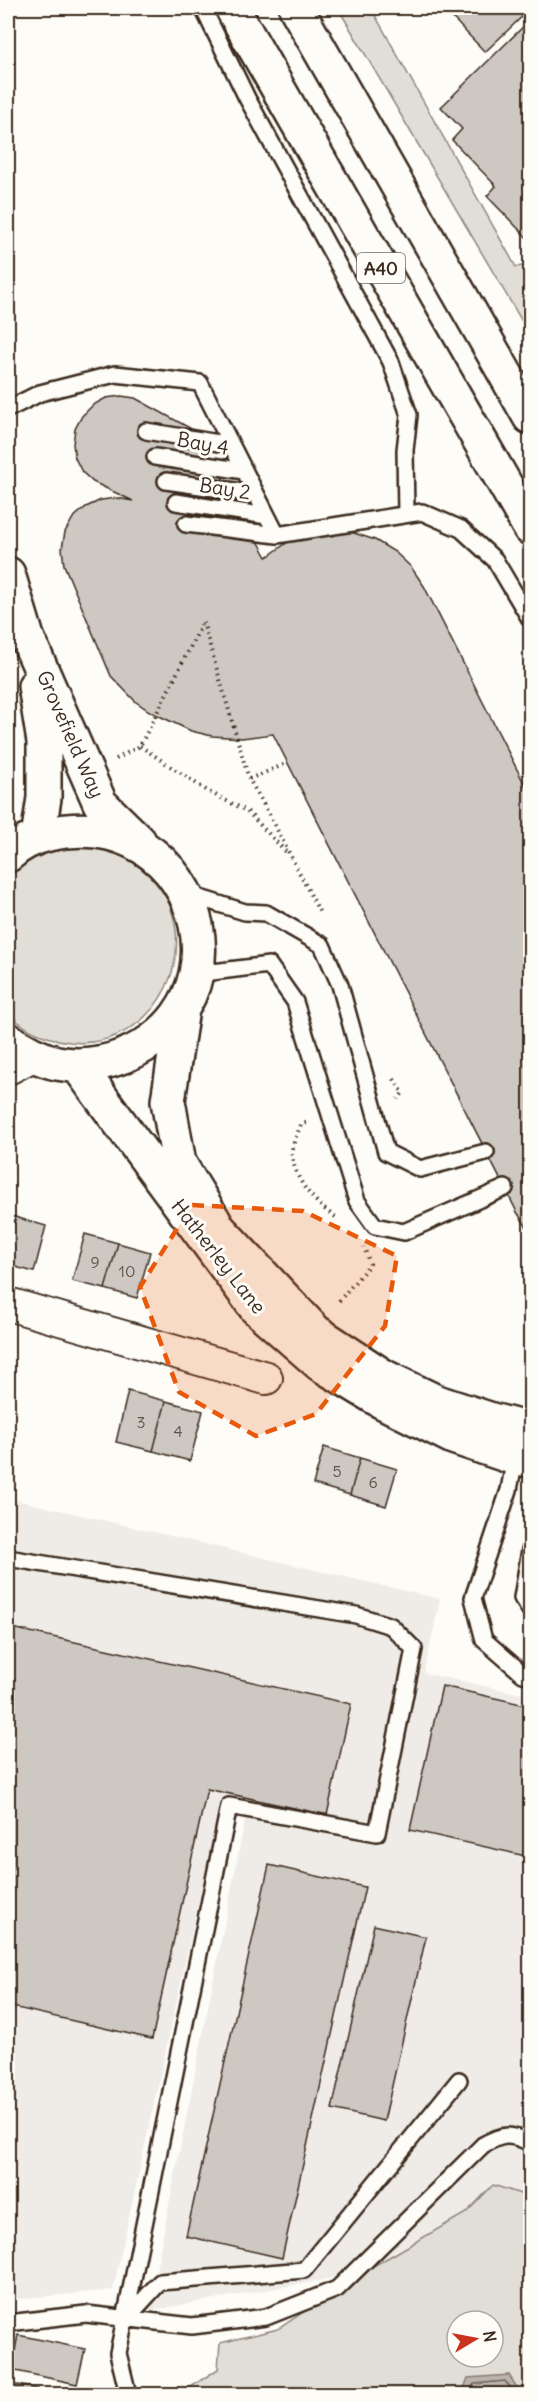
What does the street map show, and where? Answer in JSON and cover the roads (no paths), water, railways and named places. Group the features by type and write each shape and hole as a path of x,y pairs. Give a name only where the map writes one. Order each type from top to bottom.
{"main road":[{"name":"A40","path":"232,8 531,528"},
{"name":"A40","path":"296,8 531,417"},
{"name":"Grovefield Way","path":"8,574 27,637 100,803 149,850"},
{"name":"Grovefield Way","path":"27,637 44,742 44,798 38,837"},
{"path":"8,855 38,837 76,829 115,833 149,850 171,870 187,894 198,933 196,974 182,1009 162,1033 137,1051 108,1062 78,1066 16,1054"},
{"name":"Hatherley Lane","path":"182,1009 168,1101 179,1162 219,1229 316,1332 383,1376 437,1401 492,1420 531,1430"},
{"name":"Hatherley Lane","path":"78,1066 256,1308 320,1364 381,1401 453,1437 523,1459"}],"street":[{"path":"8,1304 266,1378"}],"lane":[{"path":"203,8 248,98 391,362 409,415 405,450 406,514"},
{"path":"8,409 40,393 115,374 200,383 277,535"},
{"path":"146,431 231,445"},
{"name":"Bay 4","path":"155,457 244,471"},
{"path":"166,481 256,494"},
{"name":"Bay 2","path":"176,502 267,516"},
{"path":"186,524 277,535 422,512 461,529 495,560 531,618"},
{"path":"187,894 245,912 266,913 322,945 340,985 386,1152 420,1169 486,1152"},
{"path":"196,974 269,964 295,1002 357,1201 375,1226 404,1232 505,1188"},
{"path":"523,1459 509,1490 473,1598 484,1640 523,1674 531,1675"},
{"path":"531,1551 522,1598 531,1610"},
{"path":"8,1558 356,1616 390,1626 414,1649 377,1833 229,1806 118,2353 128,2394"},
{"path":"126,2319 160,2282 304,2270 459,2080"},
{"path":"8,2323 86,2314 192,2325 267,2317 337,2289 483,2145 498,2136 515,2136 531,2143"}],"water":[{"path":"509,2375 521,2394 462,2394 468,2378"}]}
